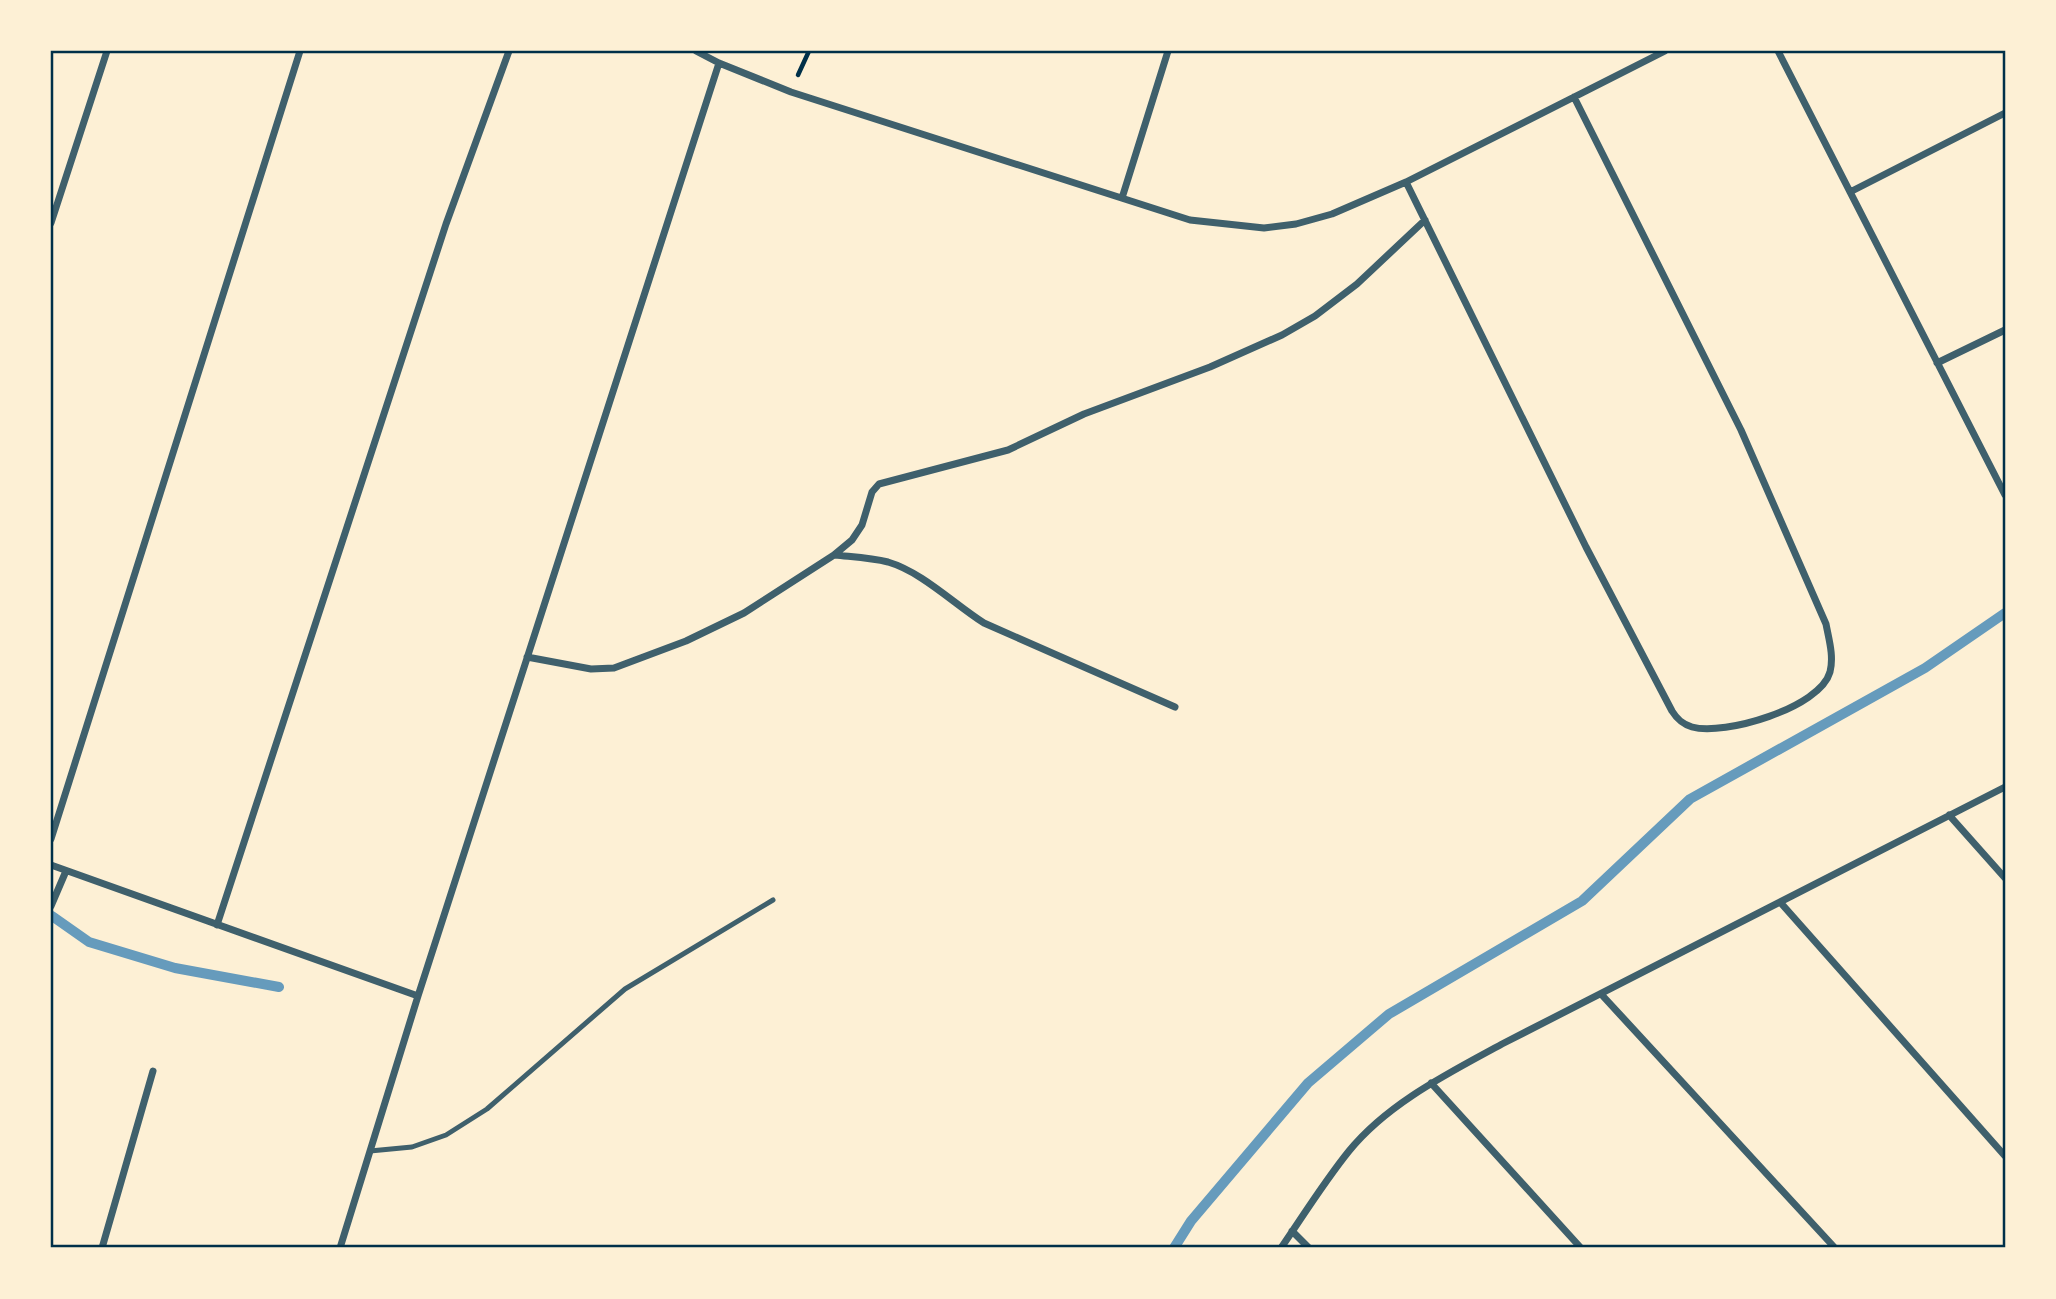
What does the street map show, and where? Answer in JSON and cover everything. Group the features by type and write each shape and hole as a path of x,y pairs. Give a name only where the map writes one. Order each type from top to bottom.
{"street":[{"path":"51,223 107,51"},
{"path":"51,839 300,51"},
{"path":"217,925 446,224 509,51"},
{"path":"696,51 791,92 1190,220 1264,228 1332,214 1406,182 1665,51"},
{"path":"1122,198 1168,51"},
{"path":"1778,51 2005,495"},
{"path":"340,1248 418,996 719,63"},
{"path":"1406,182 1586,547 1680,722 1693,727 1714,729 1783,712 1799,705 1821,688 1830,673 1831,650 1826,624 1741,430 1574,97"},
{"path":"1850,192 2005,113"},
{"path":"527,657 600,670 644,659 744,613 835,555 852,540 862,525 873,492 879,484 1008,450 1084,414 1210,367 1282,335 1315,316 1357,284 1425,220"},
{"path":"1937,363 2005,330"},
{"path":"835,555 867,558 901,567 929,582 956,605 984,623 1175,707"},
{"path":"1281,1248 1350,1149 1384,1118 1431,1083 2005,787"},
{"path":"1950,815 2005,878"},
{"path":"51,865 418,996"},
{"path":"51,906 66,870"},
{"path":"1780,902 2005,1156"},
{"path":"1601,994 1835,1248"},
{"path":"102,1248 153,1071"},
{"path":"1431,1083 1580,1248"},
{"path":"1293,1231 1309,1248"}],"lane":[{"path":"370,1151 412,1147 446,1135 487,1109 625,989 773,900"}],"waterway":[{"path":"1174,1248 1191,1221 1308,1083 1389,1014 1582,901 1690,799 1925,668 2005,613"},
{"path":"52,916 89,942 175,968 279,987"}]}
